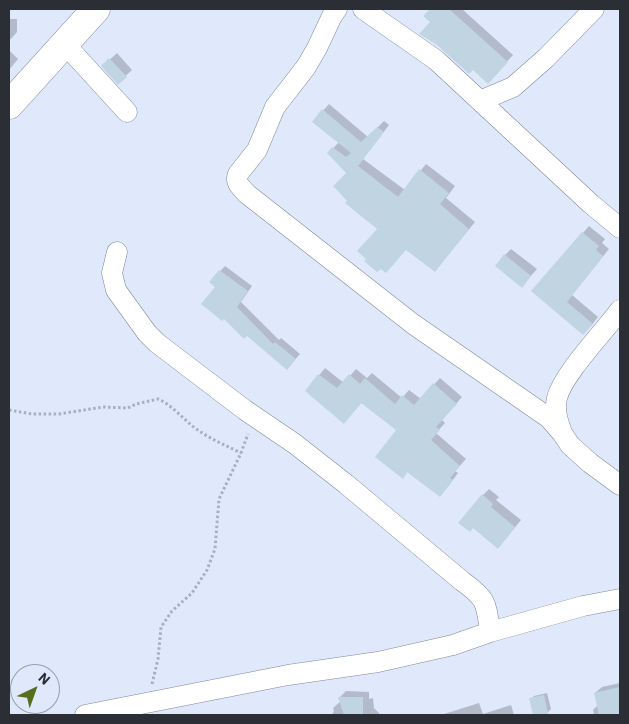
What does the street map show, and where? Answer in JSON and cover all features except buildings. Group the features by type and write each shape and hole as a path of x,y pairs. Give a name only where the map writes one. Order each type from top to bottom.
{"main road":[{"path":"9,105 96,9"}],"street":[{"path":"337,9 309,62 274,106 260,145 238,174 237,183 247,194 328,259 443,346 548,418 570,445 620,486"},
{"path":"363,9 436,60 591,204 620,228"},
{"path":"480,101 513,87 546,58 594,9"},
{"path":"64,43 127,112"},
{"path":"117,252 112,273 116,290 147,333 169,353 255,418 295,444 346,484 477,592 483,598 487,608 490,632"},
{"path":"562,433 556,415 556,405 560,389 571,371 620,310"},
{"path":"85,715 288,675 378,662 453,645 490,632 583,606 620,592"},
{"path":"583,606 620,600"}],"path":[{"path":"9,410 32,414 59,414 103,407 128,408 141,402 158,399 169,405 208,437 241,453"},
{"path":"157,700 151,687 158,659 161,627 172,611 192,593 207,570 215,549 219,499 255,418"}]}
